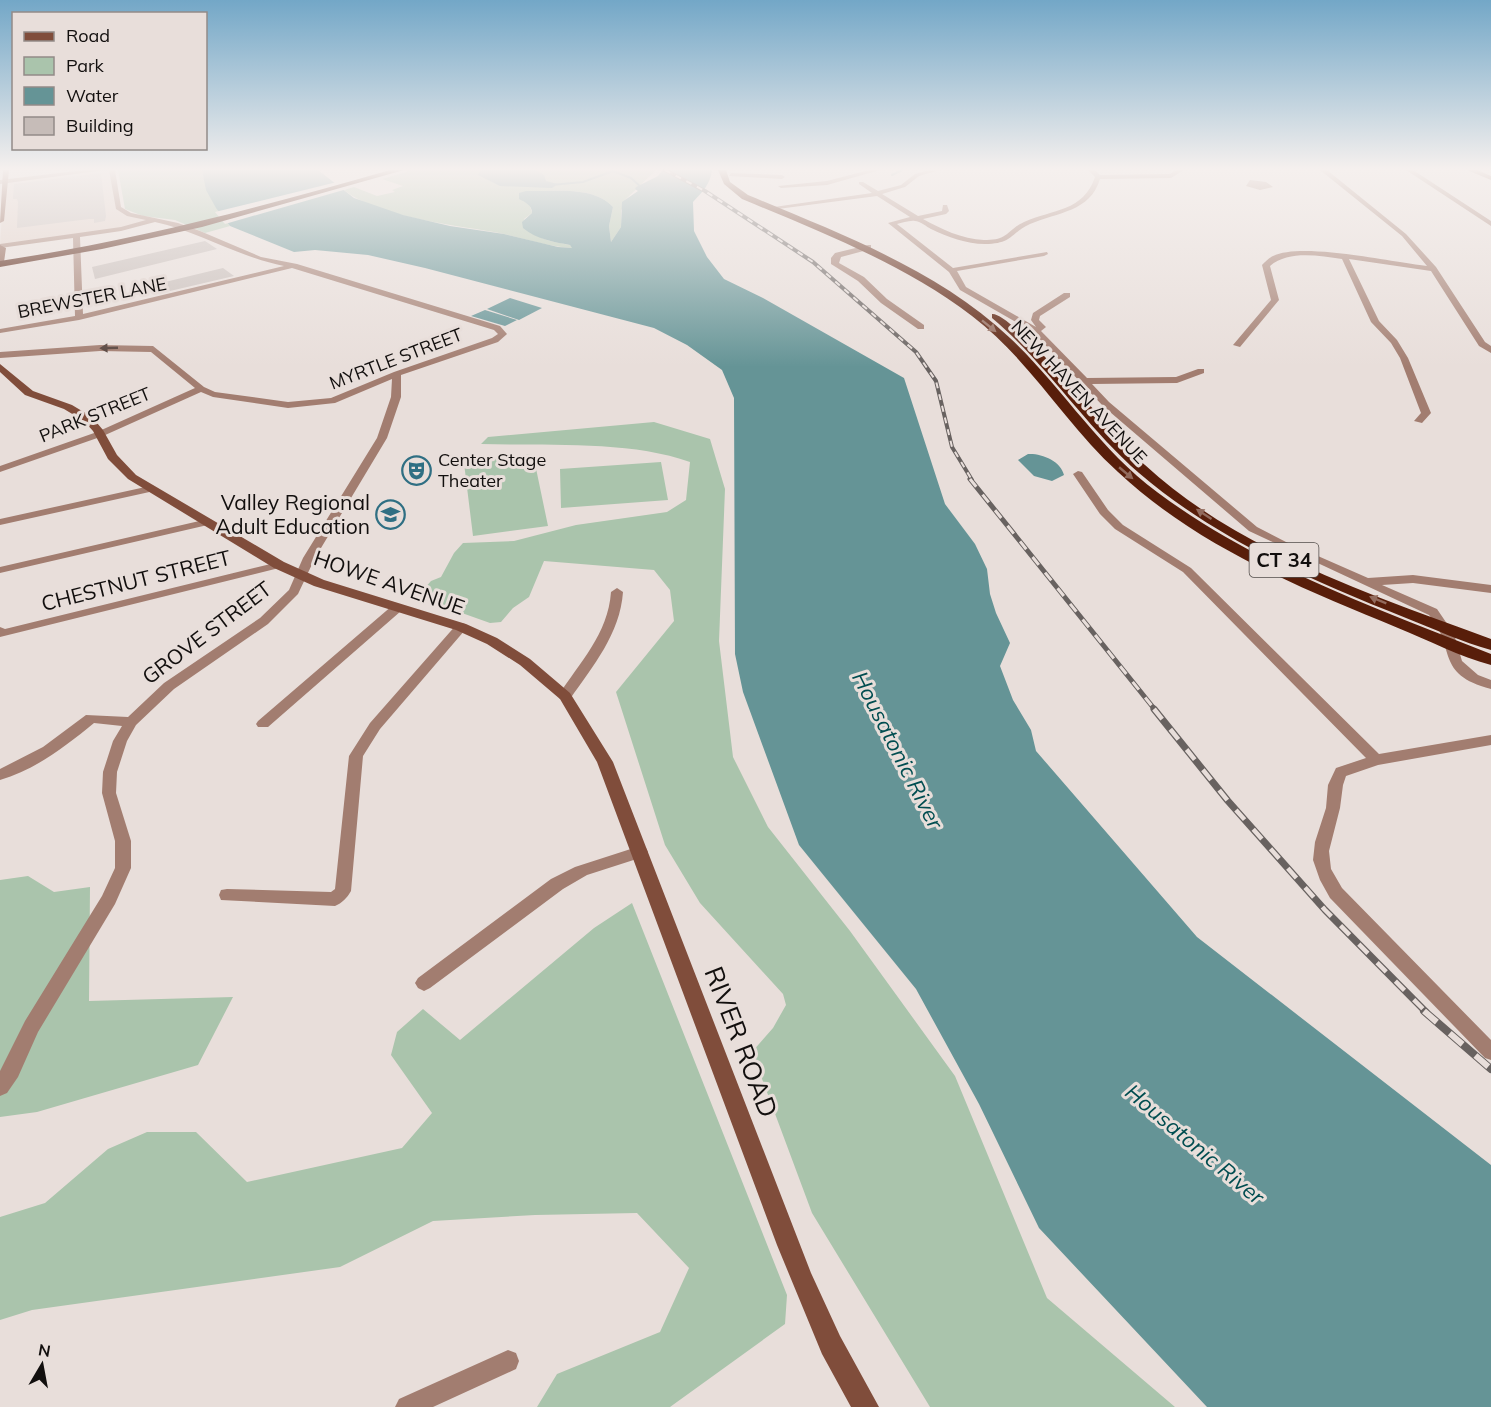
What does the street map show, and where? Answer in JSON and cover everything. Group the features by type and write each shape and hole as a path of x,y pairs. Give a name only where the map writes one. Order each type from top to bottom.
{"highway":[{"path":"0,259 33,249 106,236"},
{"path":"0,259 141,236"},
{"path":"0,259 92,249 150,236"},
{"path":"0,259 14,268 131,247 175,236"},
{"name":"NEW HAVEN AVENUE","path":"841,236 942,292 983,320 1018,351 1118,466 1170,507 1236,549 1340,599 1491,660"},
{"name":"NEW HAVEN AVENUE","path":"864,248 915,268 959,289 1019,335 1146,472 1223,526 1319,576 1491,645"},
{"path":"1086,430 1104,429"}],"main road":[{"name":"HOWE AVENUE","path":"0,367 29,393 80,412 93,424 112,458 121,469 150,489 279,565 319,583 461,627 492,641 525,662 565,696"},
{"name":"RIVER ROAD","path":"565,696 605,762 787,1239 823,1325 866,1407"}],"street":[{"path":"0,259 76,236 76,290 79,318"},
{"path":"203,236 259,259 294,266"},
{"path":"906,236 952,270 959,278 959,289"},
{"path":"953,236 962,240 1000,241 1012,236"},
{"path":"1405,236 1433,269 1482,344 1491,350"},
{"path":"864,248 836,256 835,264 861,279 884,300 921,327"},
{"path":"1236,345 1275,300 1266,265 1268,261 1279,255 1301,253 1433,269"},
{"path":"952,270 1044,254"},
{"path":"1345,258 1375,322 1394,342 1404,358 1426,413 1419,421"},
{"name":"BREWSTER LANE","path":"0,331 79,318 294,266"},
{"name":"MYRTLE STREET","path":"0,355 153,349 201,389 226,397 260,403 312,404 348,396 397,374 495,339 503,334 490,326 294,266"},
{"path":"942,292 959,289 1036,330 1106,404 1234,515 1282,544 1433,612 1443,627 1454,653 1454,662 1461,671 1491,685"},
{"path":"1036,330 1041,327 1035,320 1036,315 1067,295"},
{"path":"1085,381 1177,380 1201,371"},
{"name":"GROVE STREET","path":"0,1087 11,1071 31,1027 109,899 123,868 123,841 109,793 110,772 120,741 131,722 169,686 264,621 294,591 313,551 382,438 396,397 397,374"},
{"name":"PARK STREET","path":"0,469 100,434 201,389"},
{"path":"1078,474 1104,512 1119,527 1187,570 1376,760"},
{"path":"0,522 150,489"},
{"path":"0,570 208,522"},
{"name":"CHESTNUT STREET","path":"1,633 279,565"},
{"path":"1364,582 1413,579 1491,589"},
{"path":"565,696 608,632 618,608 617,592"},
{"path":"262,724 397,608"},
{"path":"227,895 335,899 343,891 356,756 375,726 461,627"},
{"path":"0,775 42,756 91,718 131,722"},
{"path":"1491,740 1376,760 1347,768 1338,776 1333,809 1320,850 1322,867 1336,893 1491,1052"},
{"path":"424,983 557,884 581,870 640,852"},
{"path":"407,1407 508,1361"}],"shaded area":[{"path":"1,236 70,236 0,246"}],"green space":[{"path":"511,236 538,236 570,245 573,248"},
{"path":"654,422 710,439 725,489 719,641 733,757 768,827 850,931 955,1076 1047,1298 1175,1407 930,1407 812,1213 752,1052 773,1028 786,1005 783,994 700,903 665,845 616,692 674,621 670,590 654,570 544,561 529,597 513,608 501,622 490,623 417,597 431,581 441,577 454,553 463,543 514,541 576,525 667,512 686,500 690,462 641,450 614,447 481,444 488,437"},
{"path":"533,454 548,526 473,536 464,463"},
{"path":"661,462 668,500 561,508 560,469"},
{"path":"28,876 54,892 90,887 89,1001 233,997 198,1065 37,1112 0,1117 0,880"},
{"path":"632,903 787,1295 785,1324 670,1407 537,1407 557,1374 660,1332 689,1268 637,1213 535,1215 433,1221 340,1267 32,1310 0,1320 0,1217 45,1203 108,1149 147,1132 196,1132 247,1182 402,1148 432,1113 391,1055 397,1032 423,1009 460,1040 594,928"}],"water":[{"name":"Housatonic River","path":"254,236 511,236 572,248 570,245 536,236 610,236 611,242 615,236 696,236 707,257 724,279 763,298 904,378 945,504 975,544 987,569 990,594 1010,643 1000,666 1013,700 1031,730 1036,751 1197,937 1491,1165 1491,1407 1207,1407 1039,1228 979,1104 916,989 799,845 743,692 735,654 734,398 722,370 687,345 654,328 368,255 315,250 294,252"},
{"path":"510,298 542,308 519,320 487,309"},
{"path":"485,310 517,320 505,326 471,316"},
{"path":"1028,454 1050,459 1059,466 1064,475 1052,481 1034,476 1018,460"}],"building":[{"path":"205,241 217,249 95,279 92,267"},
{"path":"223,268 234,276 170,291 161,283"}],"railway":[{"path":"773,236 813,262 916,352 936,381 952,447 972,480"},
{"path":"970,479 1156,711"},
{"path":"1154,709 1228,801 1325,910 1426,1012"},
{"path":"1424,1011 1491,1069"}],"place":[{"name":"Center Stage Theater","path":"417,470"},
{"name":"Valley Regional Adult Education","path":"391,515"}]}
